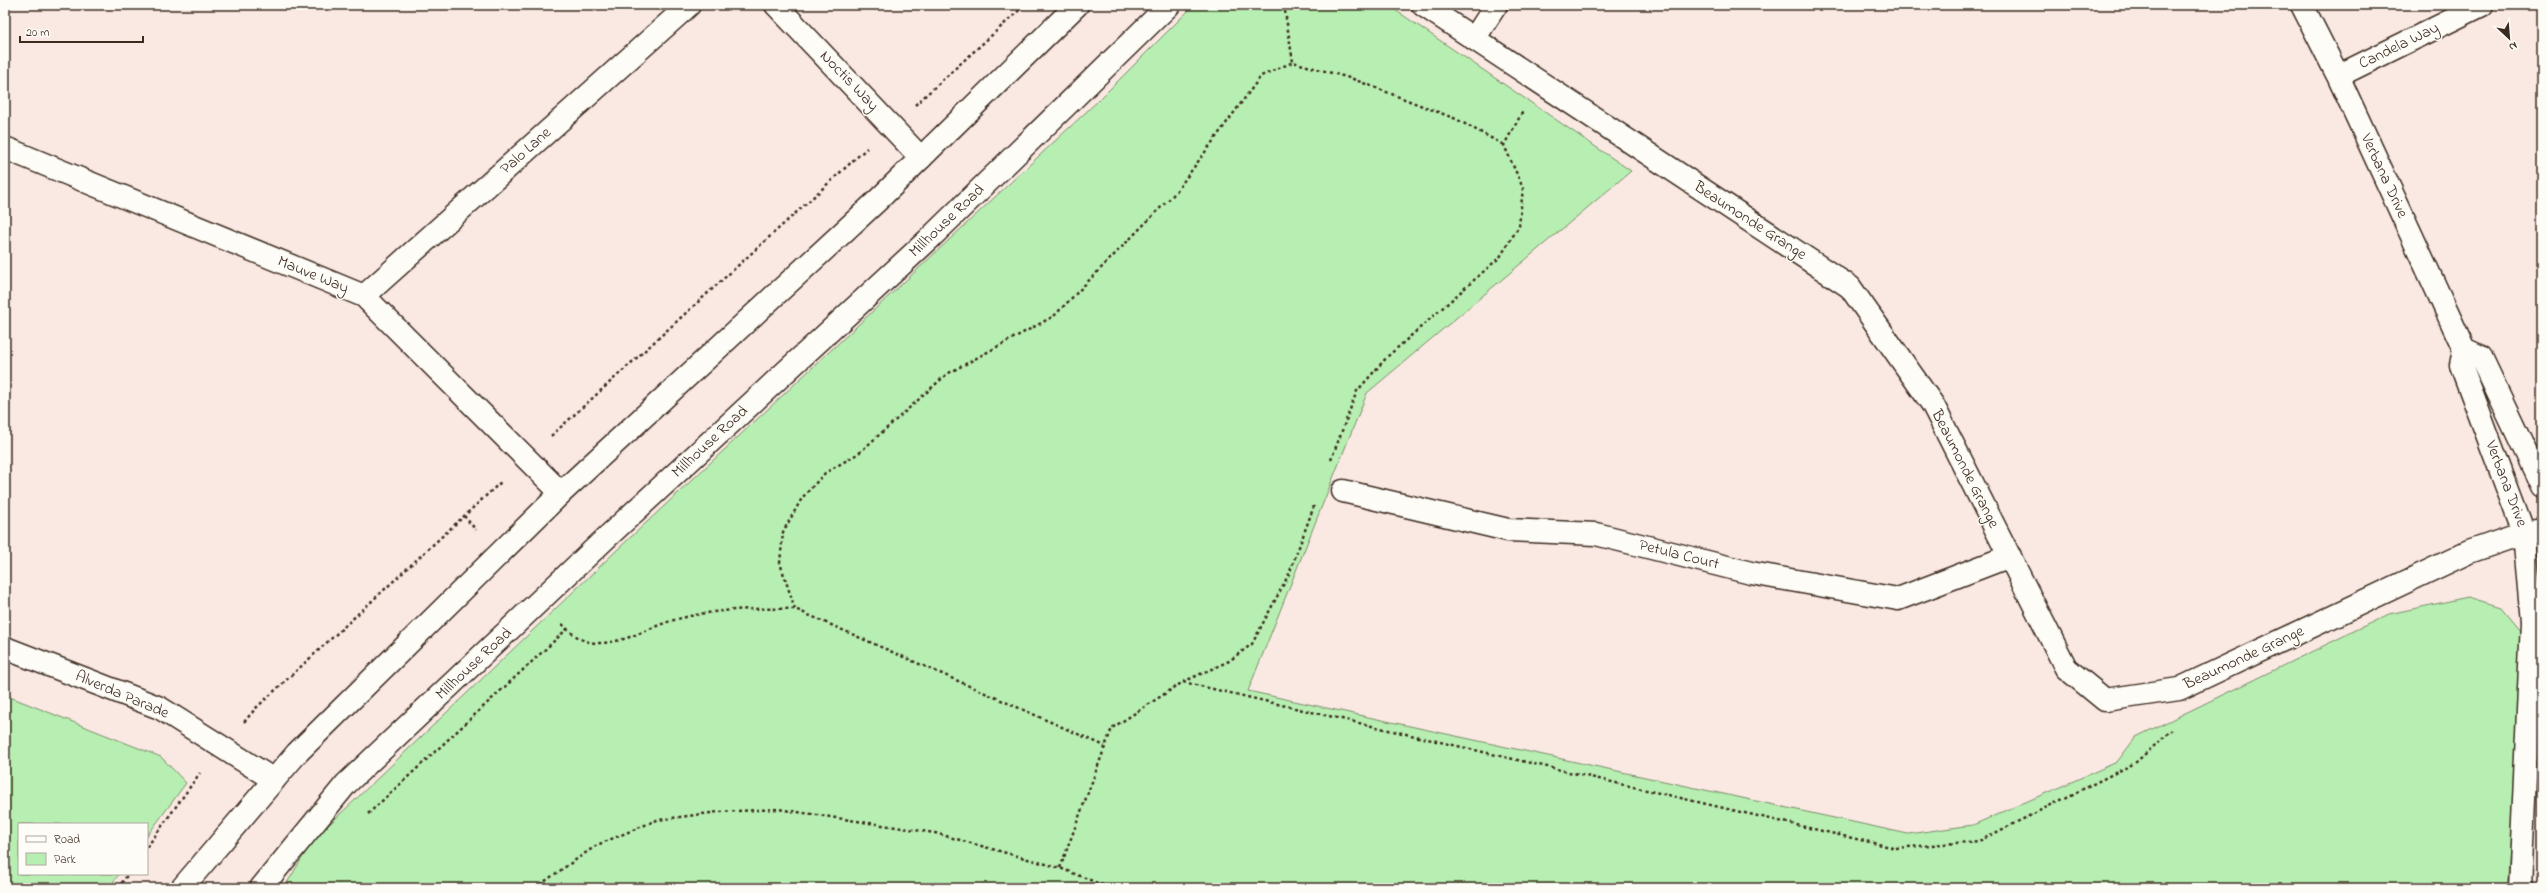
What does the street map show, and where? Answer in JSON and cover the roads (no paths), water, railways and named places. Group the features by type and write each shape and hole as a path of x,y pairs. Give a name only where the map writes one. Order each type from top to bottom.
{"street":[{"name":"Palo Lane","path":"364,296 689,5"},
{"name":"Noctis Way","path":"776,5 921,158"},
{"path":"182,888 297,753 561,493 921,158 1077,5"},
{"name":"Millhouse Road","path":"261,888 346,784 928,240 1169,5"},
{"name":"Beaumonde Grange","path":"1423,5 1850,287 1933,405 2066,668 2105,700 2179,689 2469,552 2533,532"},
{"path":"1474,39 1496,5"},
{"name":"Verbana Drive","path":"2302,5 2338,76 2464,349 2461,365 2533,532 2532,622 2520,888"},
{"name":"Candela Way","path":"2338,76 2482,5"},
{"name":"Mauve Way","path":"5,148 364,296 561,493"},
{"name":"Verbana Drive","path":"2464,349 2481,357 2542,486"},
{"name":"Petula Court","path":"1343,491 1508,530 1596,534 1751,573 1898,599 2010,556"},
{"name":"Alverda Parade","path":"5,648 160,708 274,780"}]}
